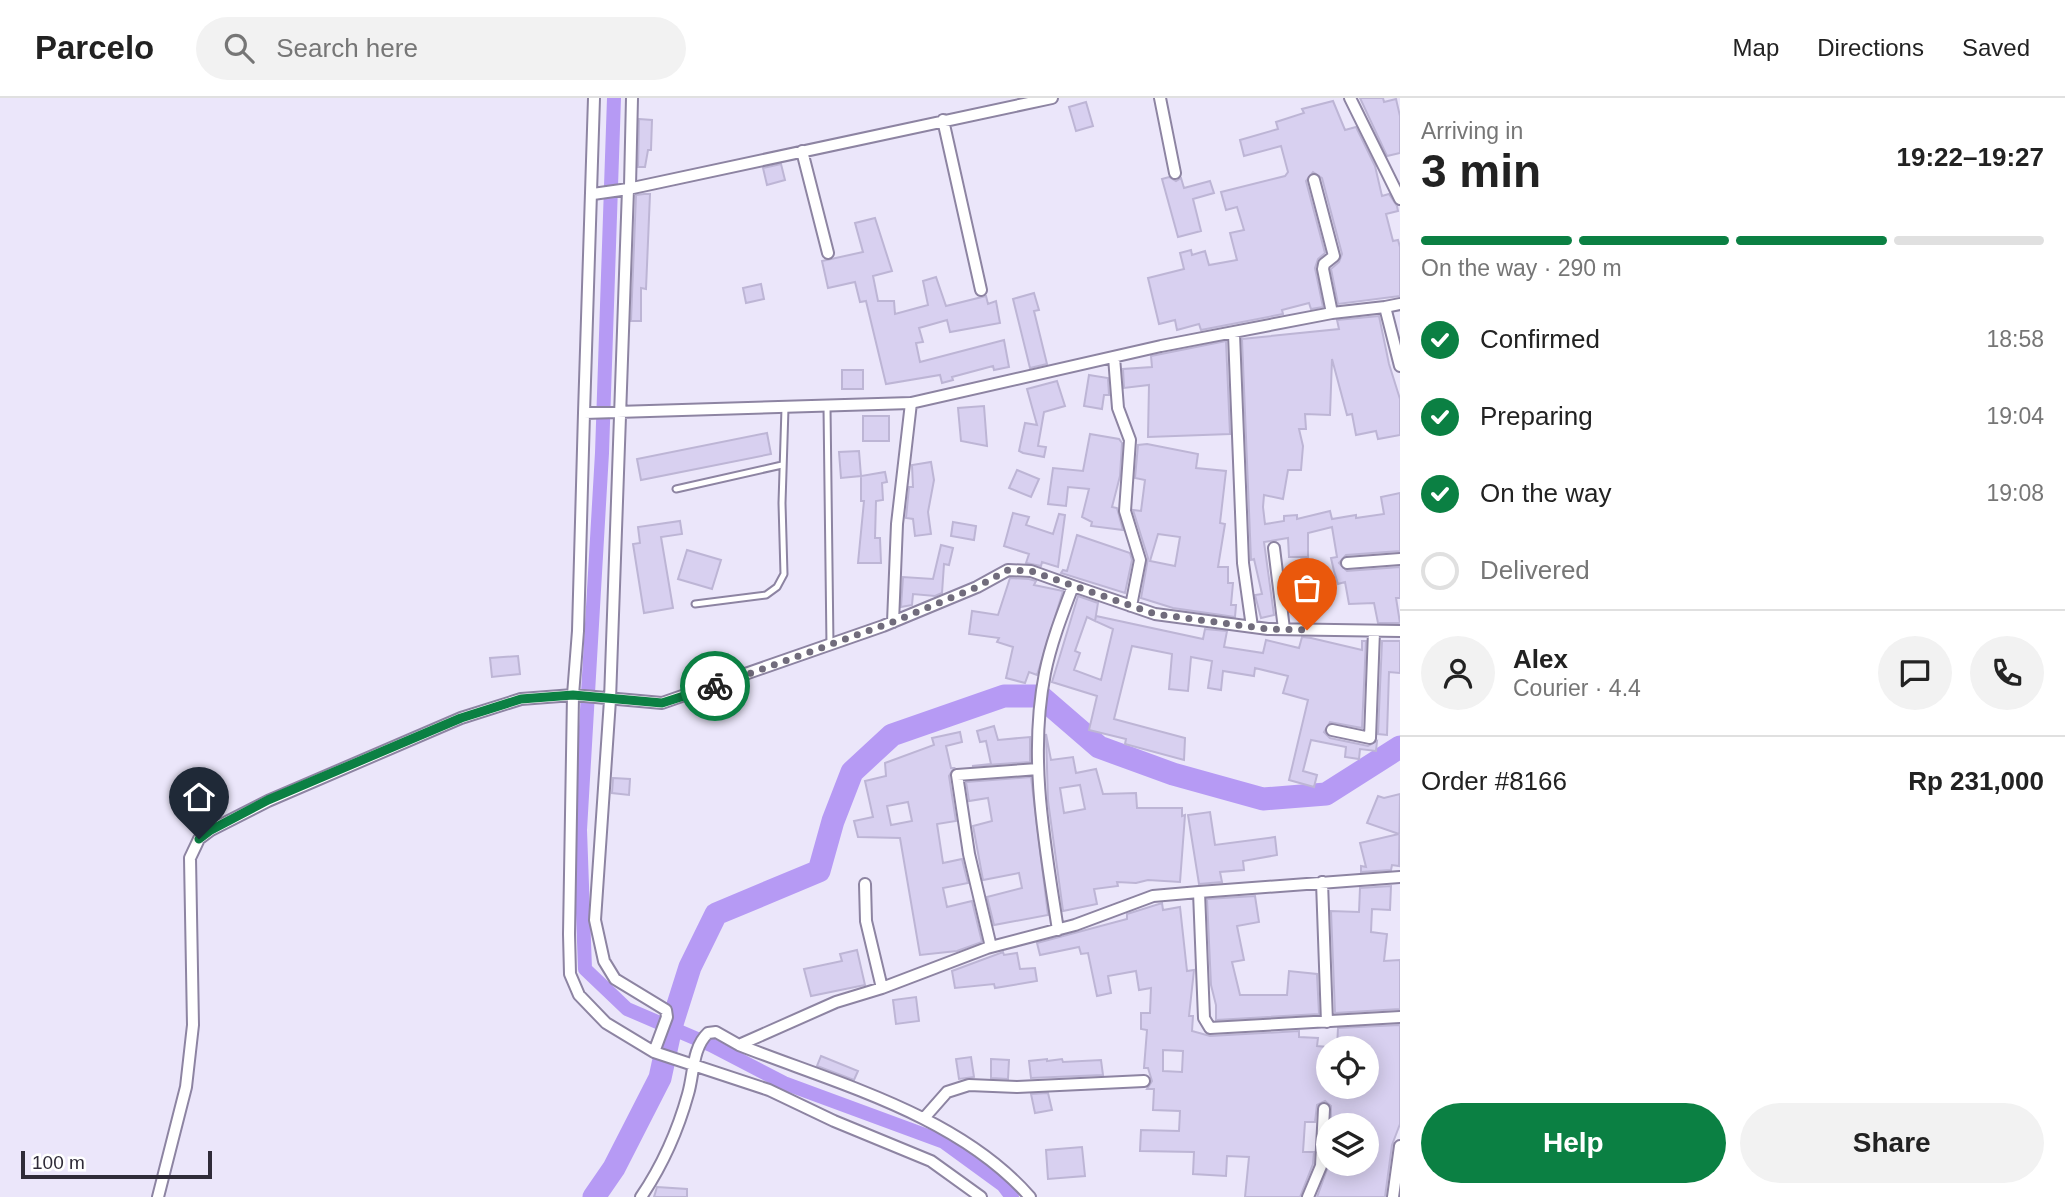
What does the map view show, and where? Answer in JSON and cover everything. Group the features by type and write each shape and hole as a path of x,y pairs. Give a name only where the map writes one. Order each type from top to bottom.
{"street":[{"path":"594,98 597,194 585,413 570,974 579,995 606,1023 656,1053 769,1090 834,1121 931,1161 981,1197"},
{"path":"632,98 620,414 595,920 604,961 615,979 666,1010 667,1017 656,1053"},
{"path":"597,194 1020,101 1052,98"},
{"path":"1160,98 1175,173"},
{"path":"1350,98 1400,200"},
{"path":"943,120 981,290"},
{"path":"802,151 828,253"},
{"path":"1314,180 1334,256 1324,264 1323,269 1332,313"},
{"path":"585,413 911,403 1114,357 1332,313 1400,304"},
{"path":"1385,307 1400,366"},
{"path":"1234,334 1243,563 1252,627"},
{"path":"1114,357 1118,408 1130,440 1125,511 1140,560 1131,606"},
{"path":"893,622 897,524 911,403"},
{"path":"1274,548 1284,629"},
{"path":"1348,563 1400,559"},
{"path":"158,1197 186,1087 194,1025 190,859 199,839 268,800 461,718 521,699 576,695 662,703 893,622 977,587 1008,570 1031,571 1155,614 1252,627 1400,631"},
{"path":"1058,930 1038,769 1039,717 1058,623 1073,586"},
{"path":"1332,730 1370,738 1374,631"},
{"path":"991,947 969,854 957,775 1038,769"},
{"path":"739,1045 835,1002 882,988 991,947 1058,930 1153,896 1400,877"},
{"path":"1322,882 1327,1022"},
{"path":"865,884 866,921 882,988"},
{"path":"1199,891 1207,1026 1227,1029 1400,1017"},
{"path":"641,1197 668,1150 689,1093 690,1062 704,1036 716,1031 739,1045 925,1117 995,1164 1030,1197"},
{"path":"925,1117 947,1092 969,1085 1017,1087 1144,1082"},
{"path":"1308,1197 1321,1166 1325,1147 1324,1109"},
{"path":"1393,1197 1400,1146"}],"lane":[{"path":"827,406 830,645"},
{"path":"695,604 766,595 777,587 784,574 782,465 785,408"},
{"path":"676,489 782,465"}],"building":[{"path":"1360,98 1383,98 1384,102 1396,99 1400,116 1400,153 1387,156"},
{"path":"1333,101 1345,130 1356,127 1375,166 1382,196 1389,194 1397,206 1398,211 1386,214 1393,241 1398,240 1400,247 1400,296 1338,304 1331,269 1339,262 1342,254 1322,178 1313,172 1306,181 1325,253 1318,259 1315,268 1323,307 1311,309 1309,303 1282,310 1283,314 1201,330 1199,324 1177,330 1175,320 1159,324 1148,278 1184,269 1180,253 1191,250 1192,255 1205,251 1209,265 1237,260 1230,233 1244,230 1237,207 1226,210 1221,192 1285,176 1288,172 1281,146 1244,156 1240,140 1278,129 1276,122 1304,113 1302,109"},
{"path":"1086,102 1093,126 1076,131 1069,107"},
{"path":"639,119 652,120 651,150 648,150 645,167 638,167"},
{"path":"781,164 785,180 767,185 763,168"},
{"path":"1169,177 1176,181 1181,178 1184,188 1210,181 1214,193 1193,199 1201,231 1178,237 1162,179"},
{"path":"650,194 646,289 641,288 641,321 631,321 636,195"},
{"path":"875,218 892,271 873,276 878,301 894,301 895,314 928,305 923,281 936,277 946,306 986,296 988,304 996,301 1000,323 950,332 947,320 919,328 923,342 916,343 920,362 1004,340 1009,367 994,370 993,366 952,377 953,380 942,383 940,375 886,384 866,301 860,302 855,282 828,288 822,261 863,252 855,223"},
{"path":"761,284 764,299 746,303 743,288"},
{"path":"1034,293 1039,310 1034,311 1047,364 1030,368 1013,299"},
{"path":"1379,316 1400,399 1400,435 1378,439 1376,431 1356,435 1352,414 1347,415 1332,359 1330,415 1305,414 1306,429 1299,429 1303,446 1301,470 1288,470 1283,499 1264,495 1263,507 1265,524 1284,521 1284,516 1297,515 1297,519 1330,511 1332,519 1356,515 1356,518 1384,514 1381,497 1400,493 1400,551 1346,555 1339,563 1347,571 1400,567 1400,598 1396,598 1400,623 1378,623 1374,603 1349,604 1345,582 1338,584 1331,558 1337,557 1332,527 1308,533 1308,557 1289,557 1288,538 1264,542 1274,615 1261,618 1255,595 1262,594 1254,559 1251,560 1242,339 1339,329 1337,320"},
{"path":"1226,341 1230,434 1148,437 1149,385 1124,388 1123,369 1152,367 1151,356"},
{"path":"842,370 863,370 863,389 842,389"},
{"path":"1089,375 1108,378 1109,395 1104,395 1102,409 1084,406"},
{"path":"1057,381 1065,406 1044,412 1038,446 1046,447 1044,457 1019,451 1025,423 1037,425 1027,389"},
{"path":"984,406 987,446 961,441 958,408"},
{"path":"863,416 889,416 889,441 863,441"},
{"path":"767,433 771,454 641,480 637,459"},
{"path":"1090,434 1119,439 1122,443 1120,476 1112,507 1117,508 1123,530 1091,526 1092,522 1082,517 1089,489 1068,487 1066,506 1048,504 1053,468 1083,471"},
{"path":"1147,444 1198,454 1196,468 1226,471 1220,523 1225,524 1218,567 1228,567 1228,583 1233,583 1231,605 1236,605 1235,617 1173,608 1141,598 1148,558 1133,510 1141,511 1145,480 1135,478 1138,445","holes":["1158,534 1180,537 1175,566 1150,561"]},
{"path":"859,451 861,476 841,478 839,452"},
{"path":"931,462 934,480 928,512 931,534 915,536 913,519 906,518 909,487 913,487 912,465"},
{"path":"1017,470 1039,479 1031,497 1009,488"},
{"path":"885,472 887,482 882,483 883,500 876,501 875,538 880,538 881,563 858,563 864,501 861,501 861,476"},
{"path":"1013,513 1029,517 1026,525 1053,534 1059,514 1065,515 1058,567 1042,562 1041,566 1026,563 1029,554 1004,546"},
{"path":"680,521 682,534 661,537 673,608 644,613 633,544 640,543 638,527"},
{"path":"953,522 976,526 974,540 951,536"},
{"path":"1077,535 1130,553 1132,560 1125,593 1061,573 1063,570 1067,571"},
{"path":"941,545 953,548 949,565 944,564 942,593 935,596 913,594 912,605 901,607 903,577 933,579"},
{"path":"687,550 721,560 712,589 678,579"},
{"path":"1010,578 1029,579 1036,581 1034,585 1063,591 1037,675 1029,672 1025,683 1006,678 1013,647 997,642 999,638 969,634 972,611 998,615"},
{"path":"1078,596 1098,603 1095,621 1096,616 1203,639 1205,629 1227,631 1224,647 1263,653 1266,640 1299,648 1302,637 1362,650 1362,641 1366,641 1362,728 1330,722 1324,732 1330,738 1368,746 1377,741 1376,751 1360,749 1359,759 1345,757 1346,747 1311,740 1303,771 1317,775 1314,787 1289,780 1308,700 1283,693 1288,676 1255,668 1254,676 1223,671 1221,690 1208,688 1212,661 1191,657 1188,691 1169,689 1172,654 1132,646 1114,719 1185,738 1184,760 1125,744 1126,739 1089,730 1097,696 1052,682","holes":["1087,617 1113,629 1101,680 1074,670 1080,653 1075,651"]},
{"path":"1382,641 1400,641 1400,673 1389,672 1387,735 1378,734"},
{"path":"518,656 520,674 492,677 490,658"},
{"path":"994,726 998,740 1030,737 1030,762 972,766 991,764 986,741 980,742 977,731"},
{"path":"960,732 962,742 946,746 951,768 954,768 949,776 956,821 937,824 943,863 962,859 968,883 943,888 947,907 972,901 982,942 957,951 920,955 900,838 858,837 854,821 873,817 865,781 886,776 885,763 934,745 932,738","holes":["908,802 912,821 891,825 887,806"]},
{"path":"1046,734 1051,760 1073,757 1076,773 1096,769 1103,794 1136,793 1137,808 1182,808 1182,816 1185,815 1180,882 1117,882 1118,886 1094,889 1097,904 1063,911 1048,801","holes":["1080,785 1085,809 1064,813 1060,788"]},
{"path":"1031,777 1048,915 994,925 987,897 1022,888 1019,873 983,880 973,826 992,821 988,798 969,801 966,782"},
{"path":"613,778 630,779 629,795 612,793"},
{"path":"1400,794 1399,866 1392,865 1391,870 1361,872 1361,866 1366,867 1360,843 1399,834 1367,823 1378,796 1384,798"},
{"path":"1210,812 1215,845 1275,837 1277,855 1243,861 1244,870 1220,872 1222,882 1199,884 1188,815"},
{"path":"1391,886 1390,910 1372,909 1371,932 1387,934 1384,961 1400,960 1400,1009 1335,1013 1331,911 1359,912 1360,888"},
{"path":"1255,896 1259,922 1237,926 1244,960 1232,962 1240,995 1287,995 1289,971 1317,974 1319,1014 1216,1020 1216,1005 1211,985 1207,899"},
{"path":"1162,903 1163,910 1180,907 1187,971 1194,970 1189,1016 1193,1016 1192,1031 1210,1036 1299,1031 1299,1037 1316,1038 1316,1099 1379,1099 1379,1036 1338,1036 1338,1028 1400,1025 1400,1124 1392,1145 1385,1197 1317,1197 1325,1176 1379,1176 1379,1113 1331,1113 1331,1106 1325,1101 1317,1105 1315,1122 1305,1122 1303,1152 1314,1152 1313,1164 1300,1197 1245,1197 1249,1157 1227,1156 1226,1176 1193,1174 1194,1152 1140,1151 1141,1130 1179,1131 1180,1111 1153,1110 1154,1089 1147,1089 1152,1081 1148,1068 1144,1068 1147,1030 1141,1029 1141,1013 1150,1013 1151,988 1139,990 1136,971 1108,976 1111,993 1097,996 1088,953 1081,954 1079,947 1040,955 1037,943 1127,919 1127,914","holes":["1163,1050 1183,1051 1182,1072 1163,1071"]},
{"path":"857,950 865,985 811,996 804,969 842,961 840,954"},
{"path":"1003,952 1004,955 1017,953 1020,969 1035,968 1037,981 995,988 994,984 955,988 952,971"},
{"path":"916,997 919,1021 896,1024 893,1000"},
{"path":"821,1056 858,1071 854,1080 817,1066"},
{"path":"971,1057 974,1077 959,1079 956,1059"},
{"path":"991,1059 1009,1060 1008,1079 991,1078"},
{"path":"1062,1059 1063,1062 1101,1060 1103,1075 1031,1078 1029,1061"},
{"path":"1048,1093 1052,1110 1035,1113 1031,1094"},
{"path":"1082,1147 1085,1176 1048,1179 1046,1150"},
{"path":"657,1187 687,1189 687,1197 654,1197"}],"waterway":[{"path":"614,98 602,453 580,830 585,969 627,1009 711,1045 784,1083 944,1142 1003,1185 1012,1197"},
{"path":"594,1197 614,1168 660,1078 671,1027 690,967 716,914 819,871 833,821 852,772 892,735 1004,696 1040,696 1099,747 1173,774 1263,799 1326,794 1400,747"}],"way so far":[{"path":"715,686 893,622 977,587 993,575 1018,569 1031,571 1155,614 1268,629 1307,630"}],"route":[{"path":"199,839 268,800 461,718 521,699 573,695 648,704 662,703 715,686"}]}
